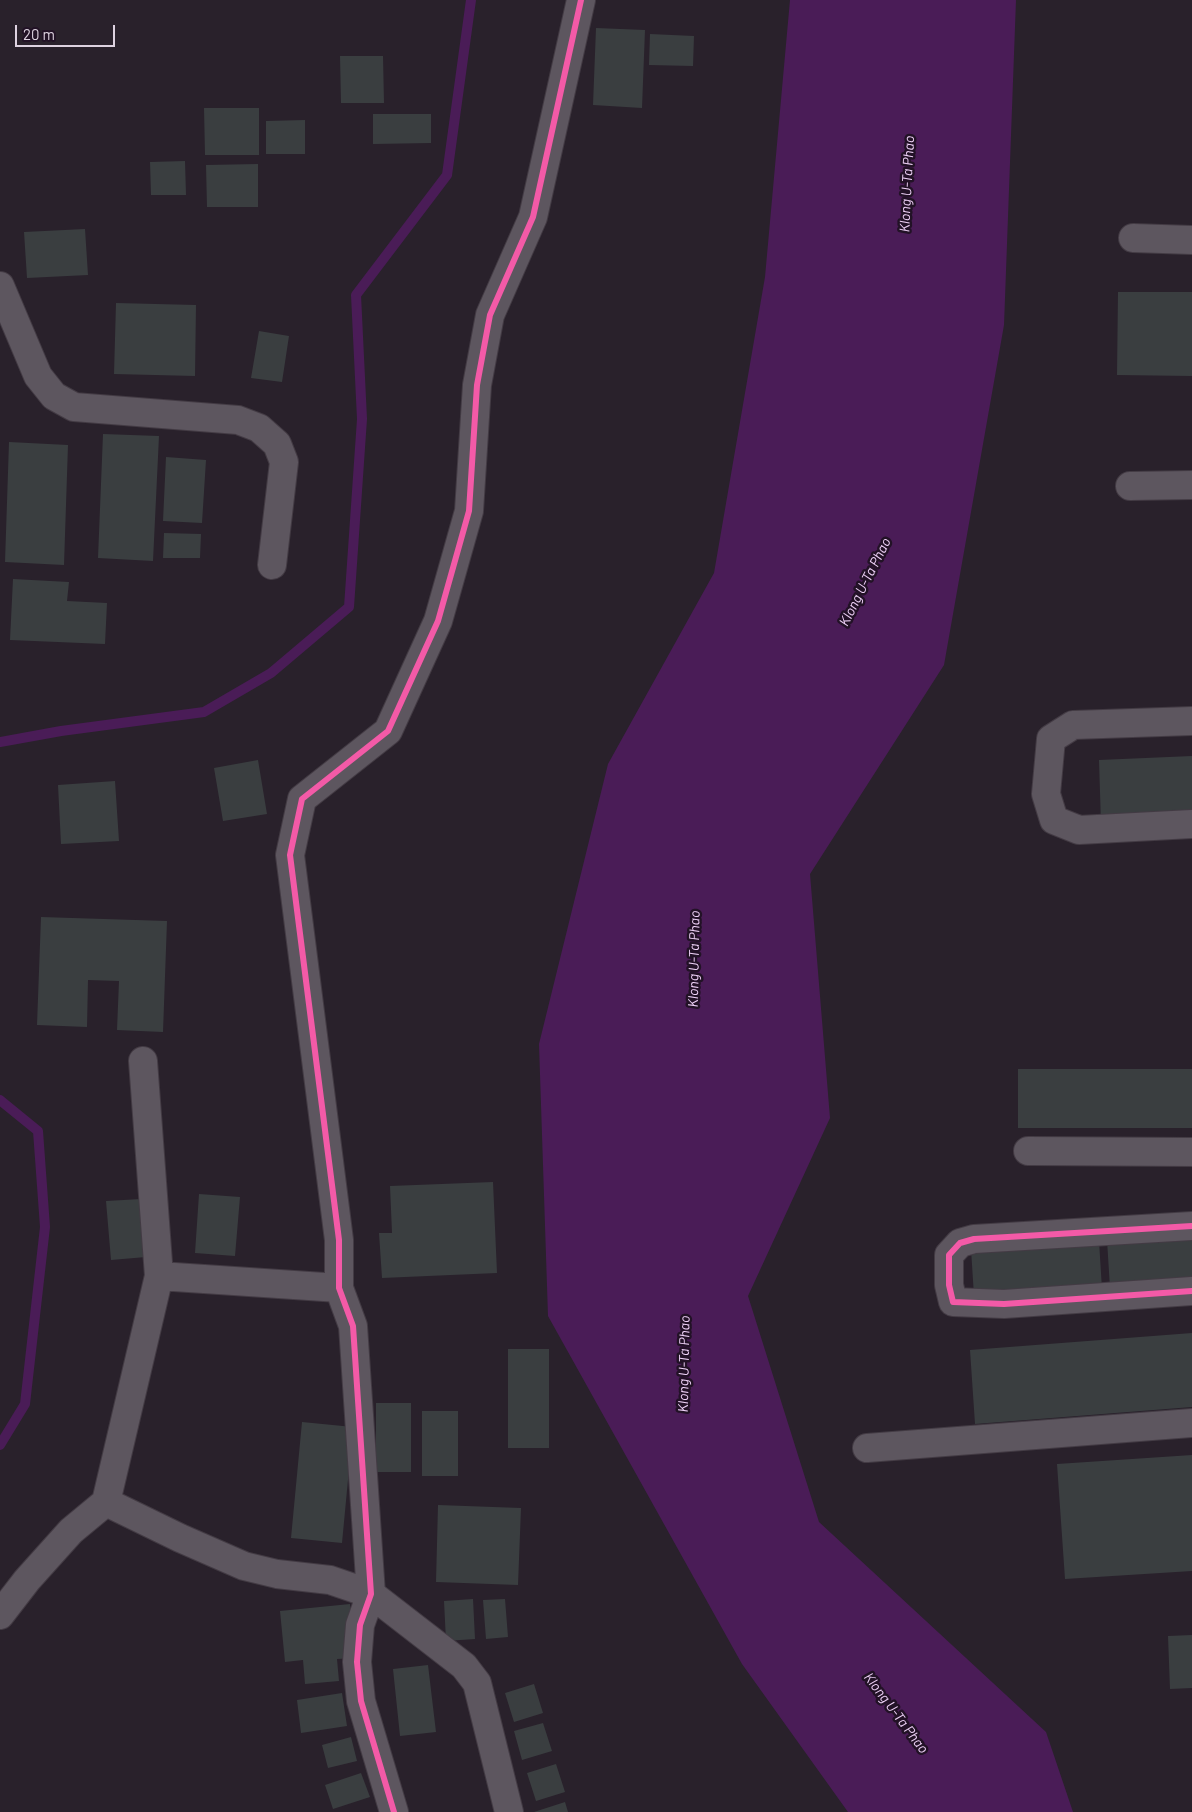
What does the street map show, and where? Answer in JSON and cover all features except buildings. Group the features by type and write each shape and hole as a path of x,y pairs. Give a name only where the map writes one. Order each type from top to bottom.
{"street":[{"path":"394,1812 361,1701 357,1662 360,1625 371,1594 353,1326 339,1288 339,1240 290,855 302,799 388,731 438,621 468,511 477,385 490,315 533,217 581,0"},
{"path":"1133,238 1192,240"},
{"path":"0,286 38,376 54,396 74,407 238,420 259,428 277,444 284,462 272,564"},
{"path":"1130,486 1192,485"},
{"path":"1192,721 1073,725 1051,739 1046,794 1054,820 1079,830 1192,824"},
{"path":"0,1615 27,1580 71,1531 106,1502 159,1276 143,1060"},
{"path":"1028,1151 1192,1152"},
{"path":"1192,1226 974,1239 960,1243 949,1255 949,1286 953,1302 1004,1304 1192,1291"},
{"path":"159,1276 339,1288"},
{"path":"867,1448 1192,1423"},
{"path":"106,1502 180,1538 244,1566 277,1574 330,1580 371,1594 464,1666 477,1683 510,1812"}],"water":[{"name":"Klong U-Ta Phao","path":"790,0 1016,0 1004,325 944,665 810,874 830,1118 748,1296 819,1522 1046,1732 1073,1812 848,1812 742,1664 548,1316 539,1044 608,764 714,573 765,277"}],"waterway":[{"path":"0,742 61,731 204,712 271,673 349,607 362,419 356,295 447,175 471,0"},
{"path":"0,1100 38,1131 45,1227 25,1404 0,1445"}],"cycle path":[{"path":"394,1812 361,1701 357,1662 360,1625 371,1594 353,1326 339,1288 339,1240 290,855 302,799 388,731 438,621 469,511 477,385 490,315 533,217 581,0"},
{"path":"1192,1226 974,1239 960,1243 949,1255 949,1285 953,1302 1004,1304 1192,1291"}]}
